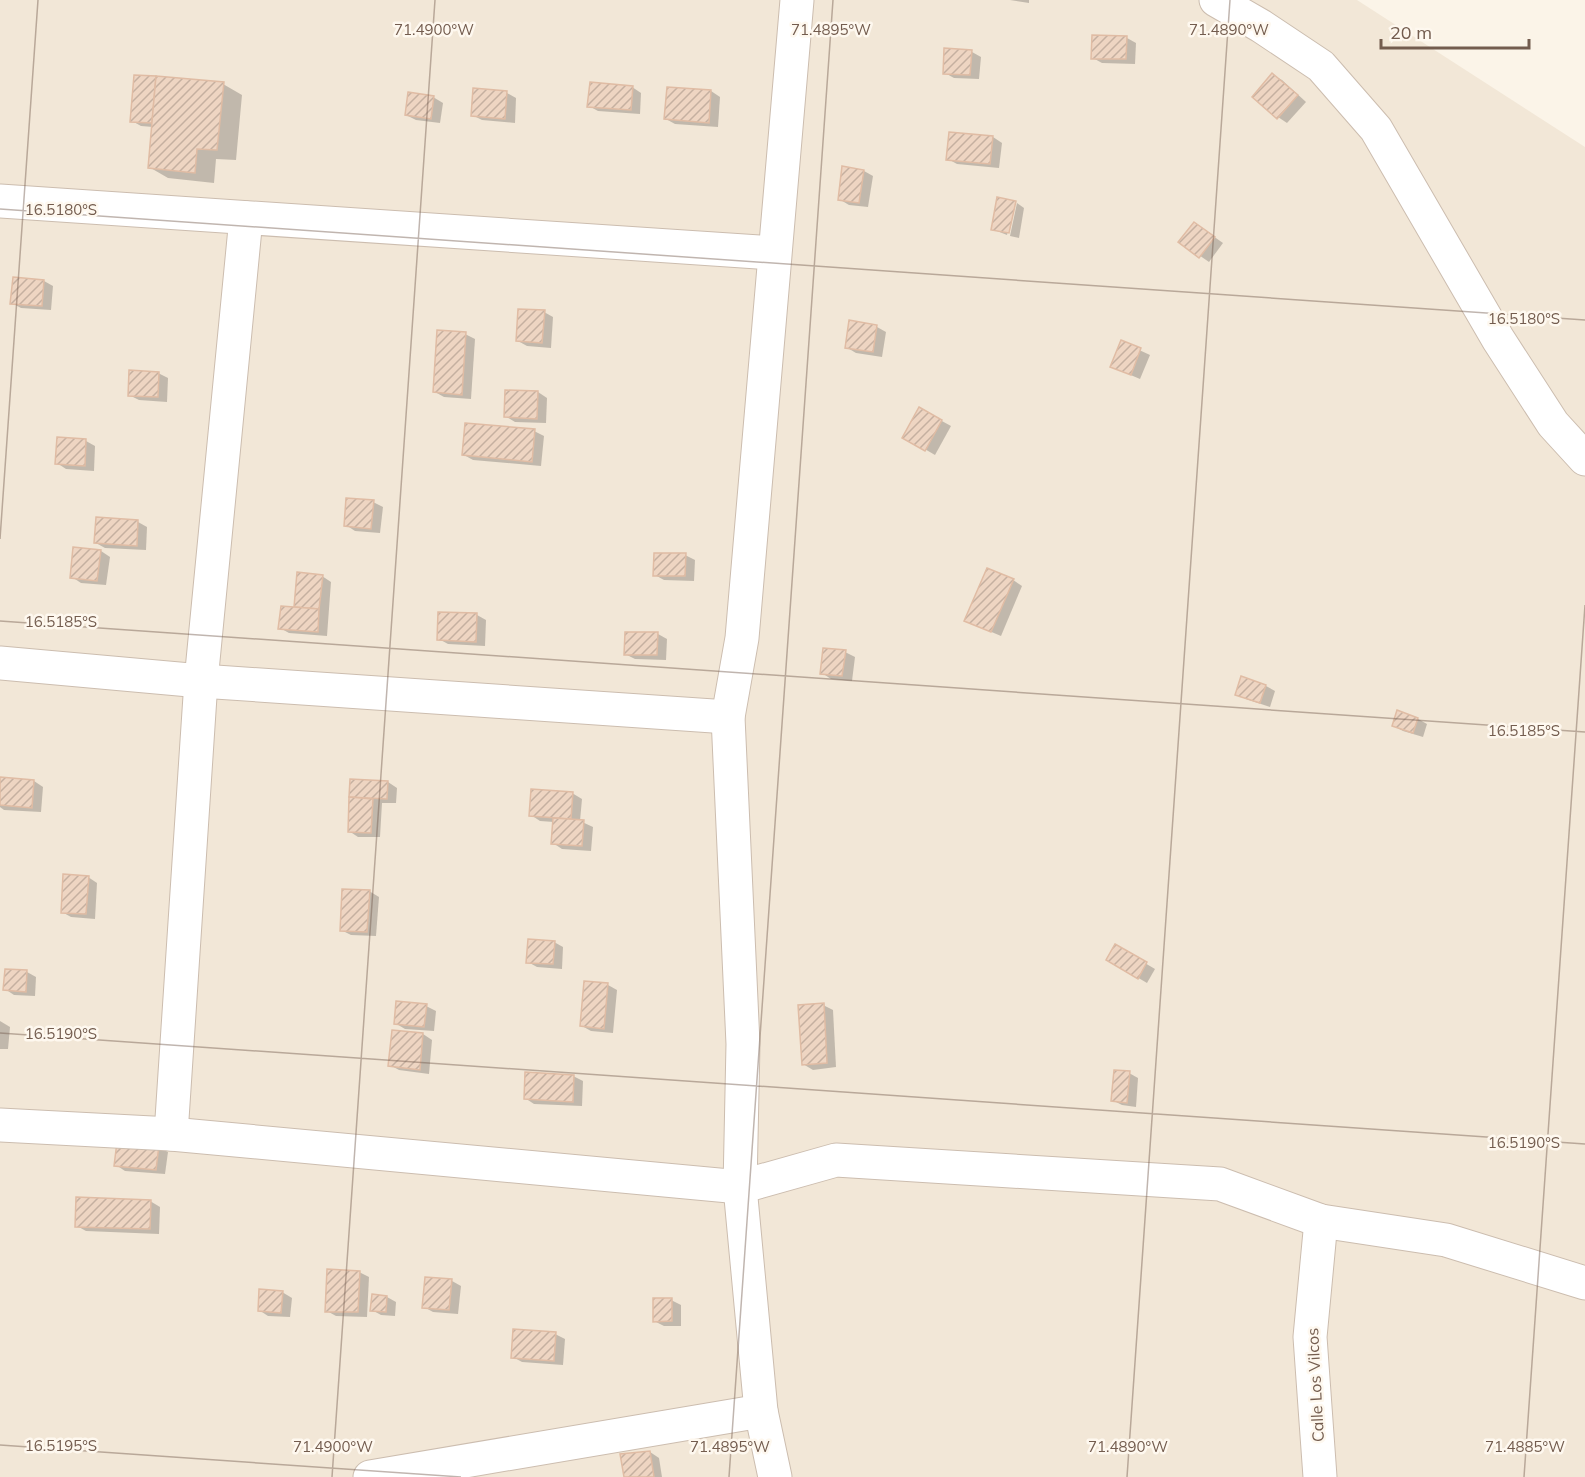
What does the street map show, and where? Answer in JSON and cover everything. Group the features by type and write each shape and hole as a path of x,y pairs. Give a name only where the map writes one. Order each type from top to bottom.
{"street":[{"path":"775,1477 761,1412 740,1187 743,1044 728,717 742,638 797,0"},
{"path":"1216,0 1262,26 1321,66 1376,129 1498,339 1553,424 1585,459"},
{"path":"0,201 774,253"},
{"path":"171,1134 201,681 246,218"},
{"path":"0,663 201,681 728,717"},
{"path":"0,1125 171,1134 740,1187 836,1160 1220,1184 1321,1221 1446,1240 1585,1283"},
{"name":"Calle Los Vilcos","path":"1320,1477 1310,1337 1321,1221"},
{"path":"370,1477 761,1412"}],"shaded area":[{"path":"0,0 1357,0 1585,147 1585,1477 0,1477"}],"building":[{"path":"1092,35 1127,36 1126,59 1091,59"},
{"path":"944,48 972,50 970,75 943,74"},
{"path":"1272,73 1298,95 1277,119 1252,97"},
{"path":"134,75 156,76 152,123 130,122"},
{"path":"156,76 224,82 217,150 197,149 195,173 148,168"},
{"path":"590,82 633,86 631,110 587,107"},
{"path":"667,87 711,90 709,123 664,119"},
{"path":"473,88 507,91 505,119 471,116"},
{"path":"408,92 434,96 431,119 405,115"},
{"path":"949,132 993,136 990,164 946,160"},
{"path":"842,166 864,170 859,203 838,200"},
{"path":"997,197 1016,201 1009,233 991,230"},
{"path":"1194,222 1215,237 1199,258 1178,242"},
{"path":"13,277 44,280 42,306 10,304"},
{"path":"518,309 545,310 542,343 516,341"},
{"path":"849,320 877,325 873,352 845,348"},
{"path":"437,330 466,332 462,395 433,392"},
{"path":"1121,340 1141,348 1131,375 1110,367"},
{"path":"129,370 159,372 158,397 128,396"},
{"path":"505,390 538,391 537,419 504,417"},
{"path":"919,407 942,420 925,451 902,438"},
{"path":"465,423 535,429 532,462 462,455"},
{"path":"57,437 86,439 85,466 55,464"},
{"path":"346,498 374,500 371,529 344,526"},
{"path":"96,517 138,520 137,546 94,543"},
{"path":"73,547 101,550 97,581 70,578"},
{"path":"654,553 686,553 685,576 653,576"},
{"path":"987,568 1014,579 991,632 964,621"},
{"path":"297,572 323,575 319,609 294,607"},
{"path":"281,606 319,609 318,632 278,629"},
{"path":"438,612 477,613 476,642 437,640"},
{"path":"625,632 658,632 657,655 624,655"},
{"path":"823,648 846,650 842,676 820,674"},
{"path":"1241,676 1266,685 1260,703 1235,695"},
{"path":"1397,710 1418,718 1413,733 1392,726"},
{"path":"0,777 34,780 32,808 0,805"},
{"path":"350,779 388,781 387,799 349,797"},
{"path":"531,789 573,792 571,819 529,816"},
{"path":"349,797 373,799 371,833 348,832"},
{"path":"553,818 584,820 582,846 551,844"},
{"path":"63,874 89,876 86,914 61,913"},
{"path":"342,889 370,890 367,932 340,931"},
{"path":"528,939 555,941 553,964 526,963"},
{"path":"1115,944 1147,962 1138,979 1106,960"},
{"path":"5,969 27,970 26,992 3,990"},
{"path":"584,981 608,983 604,1029 580,1026"},
{"path":"396,1001 427,1004 424,1027 394,1024"},
{"path":"824,1003 827,1063 802,1065 798,1005"},
{"path":"392,1030 423,1033 420,1070 388,1066"},
{"path":"1114,1070 1130,1071 1127,1103 1111,1101"},
{"path":"525,1072 574,1075 573,1102 524,1099"},
{"path":"117,1142 159,1145 156,1170 114,1166"},
{"path":"76,1197 151,1200 150,1229 75,1227"},
{"path":"327,1269 360,1271 358,1312 325,1312"},
{"path":"425,1277 452,1279 449,1310 422,1308"},
{"path":"259,1289 283,1291 281,1313 258,1311"},
{"path":"372,1294 387,1296 386,1312 370,1311"},
{"path":"653,1298 672,1298 672,1321 653,1322"},
{"path":"513,1329 556,1332 554,1361 511,1358"},
{"path":"650,1451 654,1477 624,1477 620,1454"}]}
